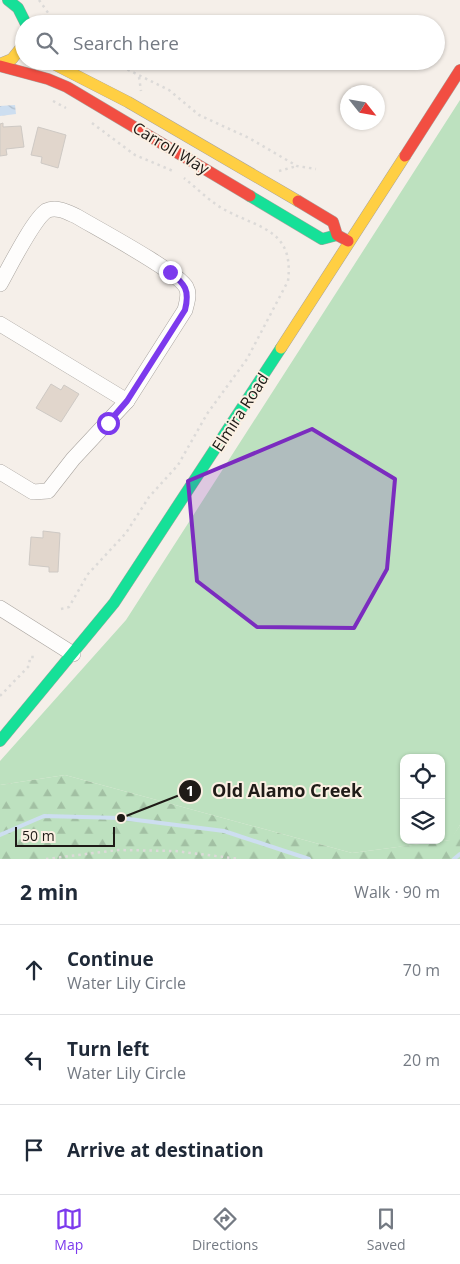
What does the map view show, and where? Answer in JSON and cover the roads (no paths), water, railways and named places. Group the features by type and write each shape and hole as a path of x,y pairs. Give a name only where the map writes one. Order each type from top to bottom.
{"main road":[{"path":"8,0 18,8 22,15"},
{"name":"Carroll Way","path":"0,65 12,59 15,55"},
{"name":"Carroll Way","path":"0,65 15,69"},
{"name":"Carroll Way","path":"17,70 67,87 322,239 337,235 350,242"},
{"name":"Carroll Way","path":"66,70 128,102 333,222 337,235"},
{"name":"Elmira Road","path":"0,741 114,603 460,70"}],"street":[{"path":"0,284 36,223 48,210 55,209 64,210 76,216 177,278 186,287 188,298 185,310 127,401 73,459 48,491 33,492 0,472"},
{"path":"0,324 127,401"},
{"path":"0,608 73,654"}],"water":[{"path":"15,105 16,114 0,116 0,106"}],"waterway":[{"path":"0,835 44,816 121,818 224,831 309,859"},
{"path":"454,859 460,854"}],"place":[{"name":"Old Alamo Creek","path":"121,818"}]}
